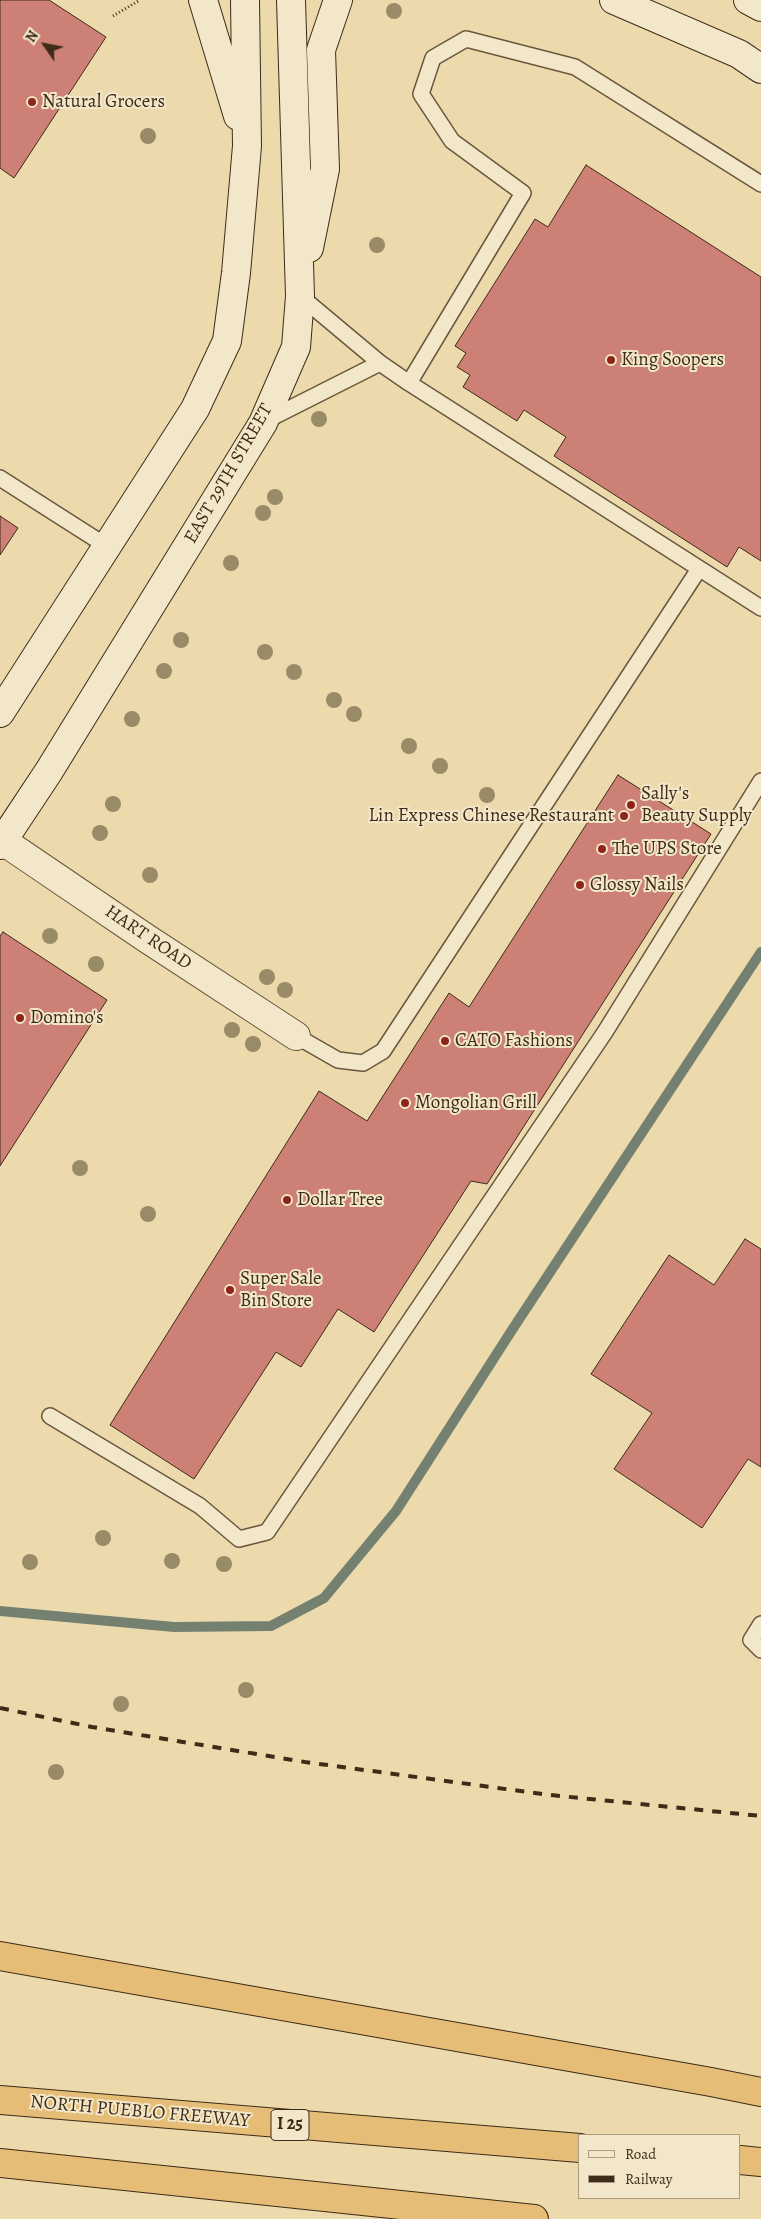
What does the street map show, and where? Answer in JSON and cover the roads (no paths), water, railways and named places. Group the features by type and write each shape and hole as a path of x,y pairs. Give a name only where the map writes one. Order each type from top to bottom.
{"highway":[{"path":"0,1956 692,2078 761,2092"},
{"name":"NORTH PUEBLO FREEWAY","path":"0,2100 578,2148"},
{"path":"741,2160 761,2162"},
{"path":"0,2163 534,2219"}],"main road":[{"path":"203,0 247,146"},
{"path":"0,713 108,548 195,409 227,341 236,273 247,146 245,0"},
{"name":"EAST 29TH STREET","path":"1,841 49,771 263,423 296,347 300,296 291,0"},
{"path":"300,296 325,169 321,50 338,0"},
{"path":"614,0 739,54 761,69"},
{"path":"748,0 761,7"},
{"name":"HART ROAD","path":"1,841 296,1036"}],"lane":[{"path":"408,382 523,193 452,141 422,94 433,58 466,39 575,67 761,184"},
{"path":"300,296 380,363 408,382 761,608"},
{"path":"263,423 380,363"},
{"path":"0,478 108,548"},
{"path":"296,1036 338,1060 362,1063 383,1051 699,569"},
{"path":"50,1416 200,1506 239,1539 267,1532 605,1032 761,781"},
{"path":"761,1624 751,1640 761,1650"}],"waterway":[{"path":"0,1611 174,1627 271,1626 324,1598 396,1511 512,1330 761,952"}],"railway":[{"path":"0,1708 92,1727 305,1762 550,1795 761,1816"}],"place":[{"name":"Natural Grocers","path":"32,102"},
{"name":"King Soopers","path":"611,360"},
{"name":"Sally's Beauty Supply","path":"631,805"},
{"name":"Lin Express Chinese Restaurant","path":"624,816"},
{"name":"The UPS Store","path":"602,849"},
{"name":"Glossy Nails","path":"580,885"},
{"name":"Domino's","path":"20,1018"},
{"name":"CATO Fashions","path":"445,1041"},
{"name":"Mongolian Grill","path":"405,1103"},
{"name":"Dollar Tree","path":"287,1200"},
{"name":"Super Sale Bin Store","path":"230,1290"}]}
